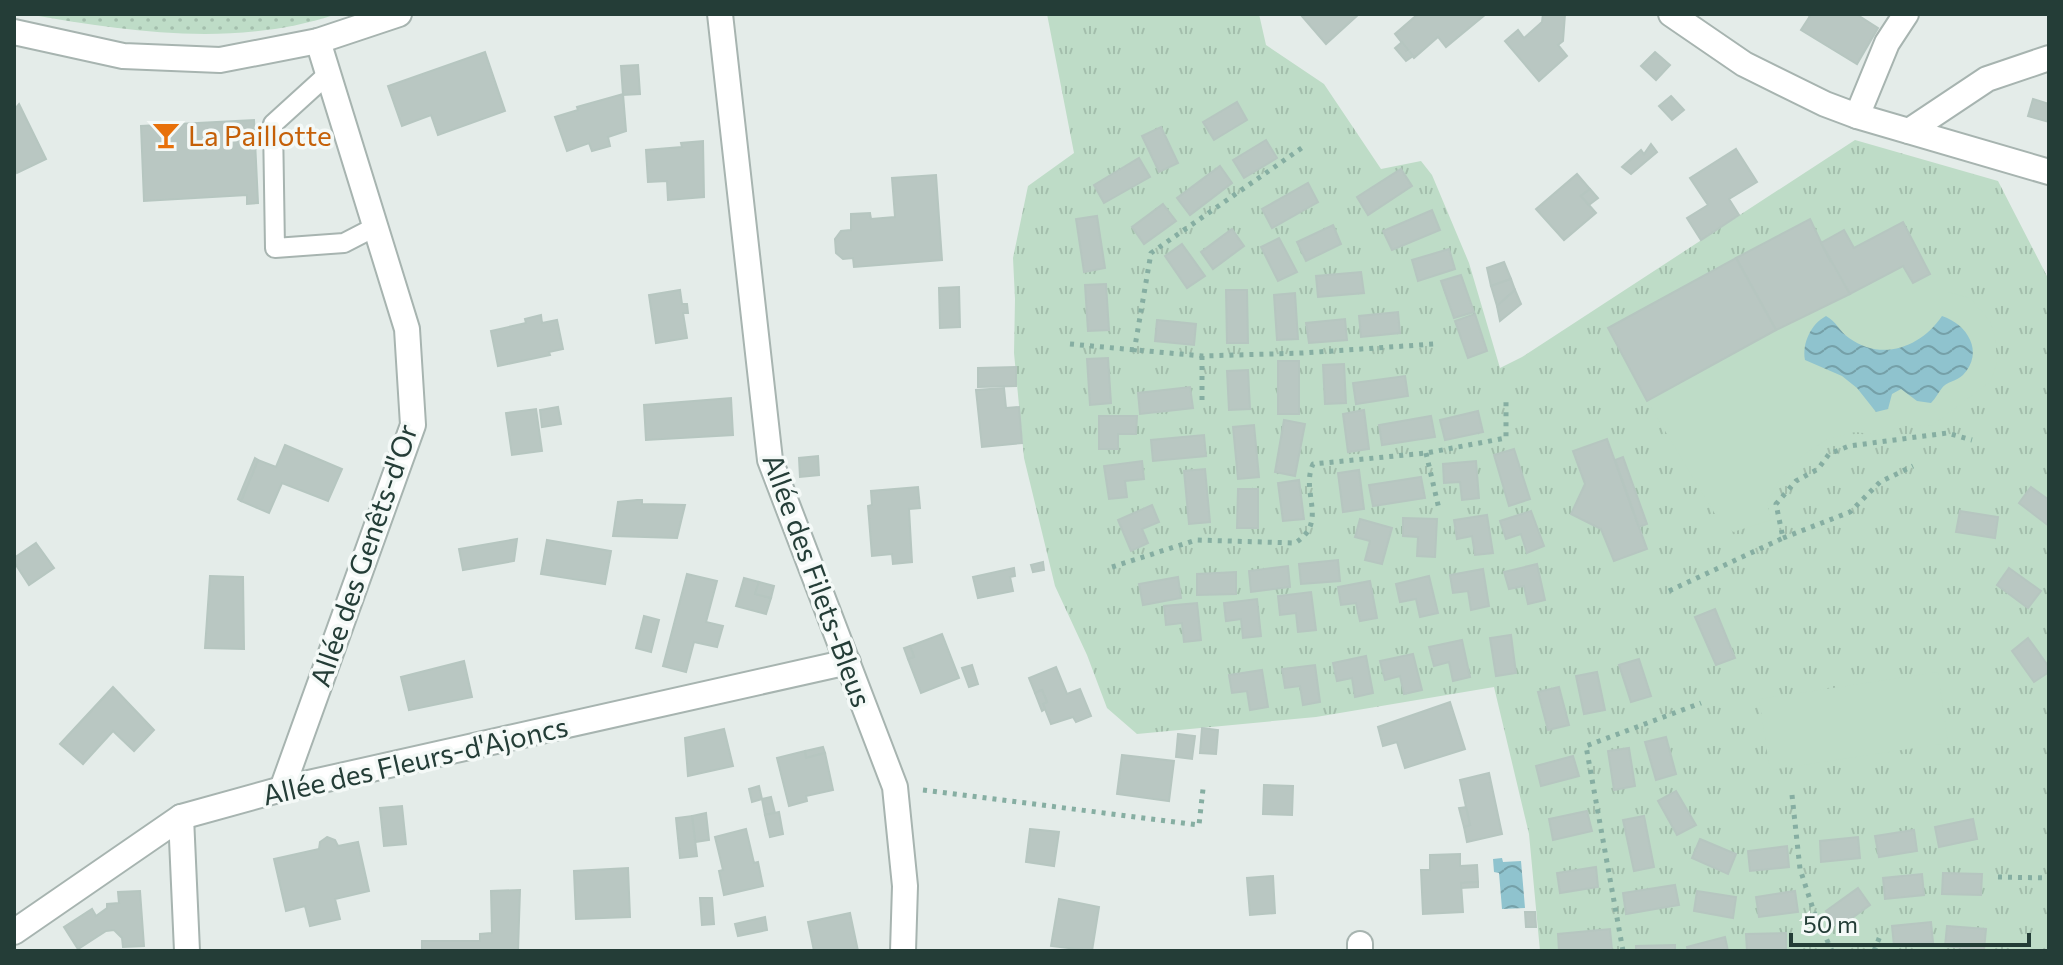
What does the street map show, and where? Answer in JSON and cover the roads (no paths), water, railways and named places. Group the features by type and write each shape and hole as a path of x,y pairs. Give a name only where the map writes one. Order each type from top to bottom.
{"street":[{"path":"14,32 123,56 220,60 318,41 399,14"},
{"name":"Allée des Filets-Bleus","path":"720,14 770,460 895,787 905,886 903,951"},
{"path":"1671,14 1744,64 1825,104 2049,172"},
{"path":"1857,116 1887,43 1906,14"},
{"name":"Allée des Genêts-d'Or","path":"282,789 413,425 407,329 318,41"},
{"path":"1909,131 1987,79 2049,58"},
{"name":"Allée des Fleurs-d'Ajoncs","path":"14,932 181,817 282,789 848,662"},
{"path":"181,817 187,951"}],"lane":[{"path":"328,74 273,124 275,248 344,243 375,227"}],"water":[{"path":"1826,316 1846,336 1862,345 1887,350 1912,343 1942,316 1965,332 1973,348 1973,357 1963,375 1944,386 1931,403 1917,401 1901,389 1892,394 1888,409 1876,412 1857,388 1842,376 1805,360 1809,335"},
{"path":"1502,858 1503,862 1521,861 1525,908 1502,909 1499,873 1494,872 1493,859"}],"place":[{"name":"La Paillotte","path":"166,135"}]}
